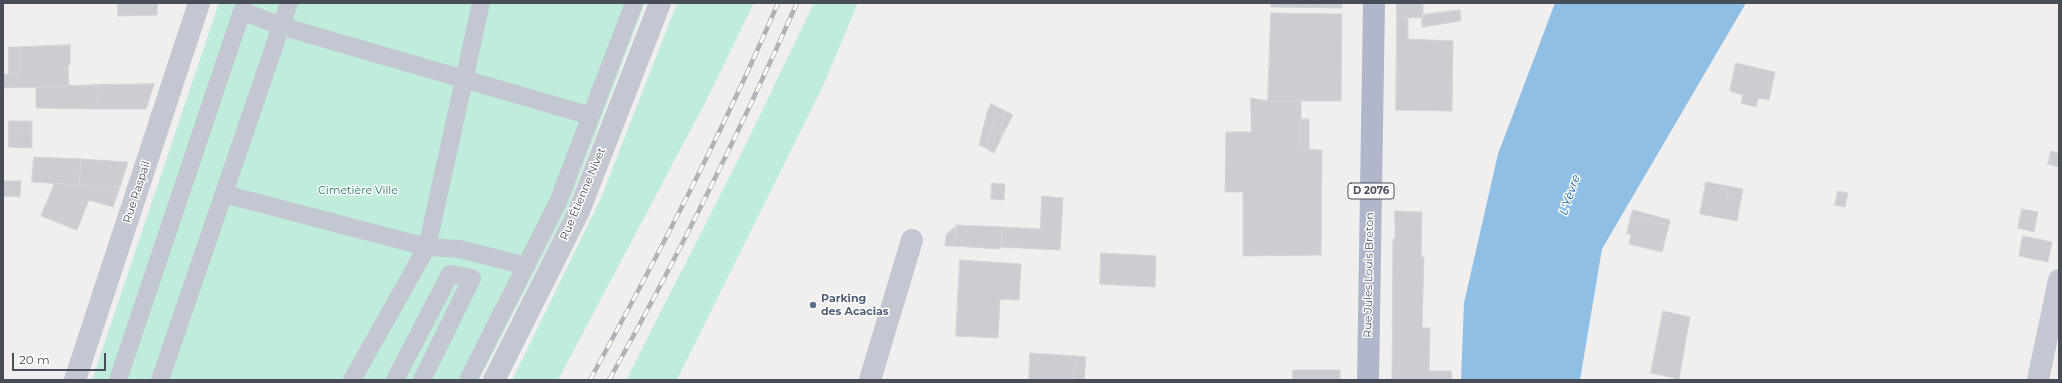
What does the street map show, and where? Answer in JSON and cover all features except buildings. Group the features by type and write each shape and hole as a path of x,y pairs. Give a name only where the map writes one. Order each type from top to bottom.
{"main road":[{"name":"Rue Jules Louis Breton","path":"1368,380 1374,3"}],"street":[{"name":"Rue Raspail","path":"75,380 199,3"},
{"name":"Rue Étienne Nivet","path":"494,380 579,211 660,3"},
{"path":"870,380 912,240"},
{"path":"2038,380 2059,280"}],"lane":[{"path":"167,377 224,194 289,3"},
{"path":"352,380 427,247 482,3"},
{"path":"468,380 558,202 634,3"},
{"path":"118,380 244,7 281,26 590,116"},
{"path":"224,194 427,247 460,249 526,266"},
{"path":"422,380 472,278 450,274 427,247"},
{"path":"395,380 450,274"}],"green space":[{"name":"Cimetière Ville","path":"219,3 645,3 568,208 479,380 92,380"},
{"path":"677,3 754,3 706,101 558,380 512,380 601,198"},
{"path":"814,3 858,3 822,88 677,380 626,380 742,152"}],"water":[{"name":"L'Yèvre","path":"1555,3 1746,3 1602,249 1580,380 1461,380 1464,303 1498,154"}],"railway":[{"path":"590,380 712,147 778,3"},
{"path":"609,380 635,334 708,193 797,3"}],"place":[{"name":"Parking des Acacias","path":"813,305"}]}
